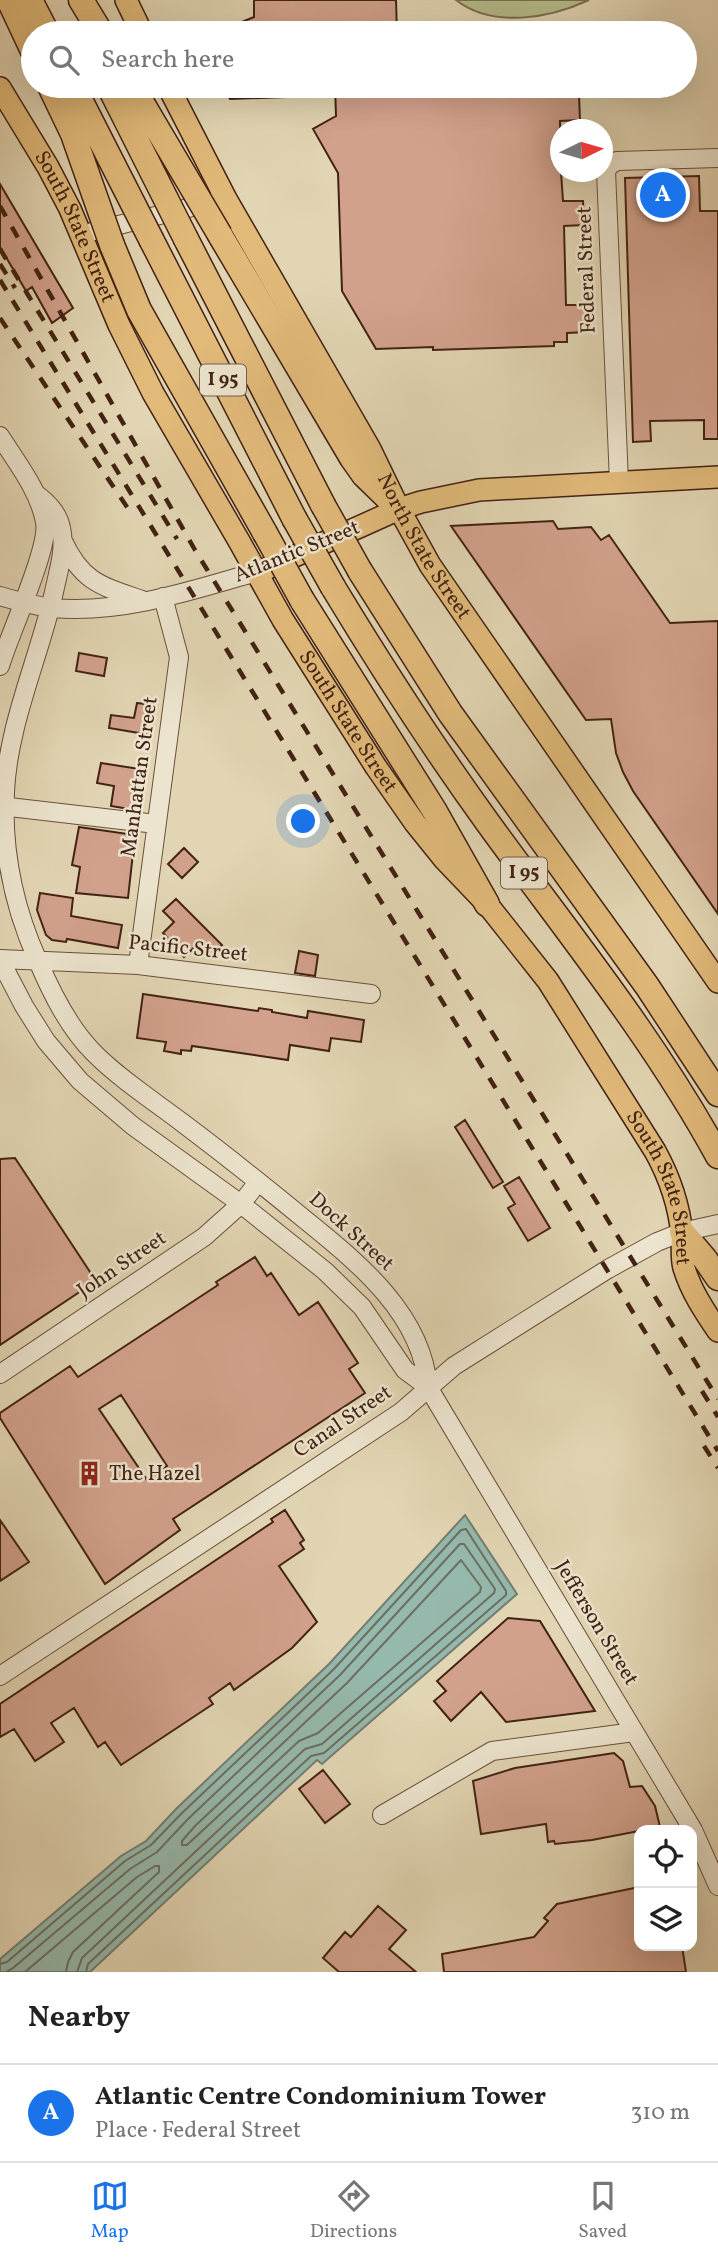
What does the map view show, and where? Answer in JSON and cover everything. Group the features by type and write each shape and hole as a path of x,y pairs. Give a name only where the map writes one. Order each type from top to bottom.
{"highway":[{"path":"9,0 21,26"},
{"path":"30,0 41,21"},
{"path":"65,0 76,21"},
{"path":"81,0 94,21"},
{"path":"56,98 77,143 112,245 139,310 302,600 434,810 487,904"},
{"name":"I 95","path":"79,98 294,518 333,587 455,778 654,1052 718,1156"},
{"name":"I 95","path":"115,98 323,505 360,571 450,713 648,986 718,1094"},
{"path":"139,98 352,458 364,475 399,509"},
{"path":"682,1232 718,1278"}],"main road":[{"path":"126,0 136,21"},
{"name":"South State Street","path":"0,88 48,167 81,234 119,325 153,393 279,614 392,789 444,859 487,904 548,982 655,1152 673,1190 682,1232 684,1266 694,1291 718,1331"},
{"name":"North State Street","path":"174,98 226,199 370,449 399,509 454,602 718,982"},
{"name":"Atlantic Street","path":"256,572 399,509 479,490 718,477"}],"street":[{"name":"Federal Street","path":"619,482 606,171 610,164 617,161 718,158"},
{"path":"81,234 226,199"},
{"path":"0,436 36,494 44,520 45,540 0,666"},
{"path":"36,494 48,503 56,515 71,558 88,578 154,599"},
{"name":"Dock Street","path":"63,541 51,607 11,748 2,806 13,887 21,920 37,961 61,1008 95,1054 351,1256 377,1282 421,1349 428,1387"},
{"name":"Atlantic Street","path":"0,596 51,607 86,608 154,599 256,572"},
{"name":"Manhattan Street","path":"138,965 179,657 154,599"},
{"path":"2,806 156,824"},
{"path":"0,959 46,1041 80,1081 134,1126 241,1204 325,1271 355,1298 405,1370 428,1387"},
{"name":"Pacific Street","path":"0,959 138,965 370,994"},
{"name":"John Street","path":"0,1374 204,1237 241,1204 258,1182"},
{"name":"Canal Street","path":"0,1676 401,1412 454,1366 608,1269 657,1242 682,1232 718,1224"},
{"name":"Jefferson Street","path":"428,1387 693,1830 718,1886"},
{"path":"382,1815 492,1751 635,1732"}],"green space":[{"path":"456,0 589,0 557,12 522,18 487,15"}],"water":[{"path":"465,1515 517,1594 322,1764 317,1760 90,1972 0,1972 0,1959 121,1856 146,1841 177,1808 329,1664"}],"building":[{"path":"254,0 396,0 397,21 244,21 254,17"},
{"path":"335,98 579,98 580,119 550,119 550,182 562,182 563,201 583,201 584,225 564,226 566,305 586,305 587,332 567,333 567,342 554,342 554,346 376,349 342,291 338,173 313,129 336,116"},
{"path":"699,176 700,211 718,211 718,439 704,439 704,420 650,421 651,441 633,442 625,178"},
{"path":"0,184 73,308 52,323 32,287 26,291 0,247"},
{"path":"553,521 558,529 591,527 601,540 609,535 670,623 718,621 718,914 633,791 616,753 611,719 586,720 451,526"},
{"path":"79,653 107,658 104,676 76,671"},
{"path":"137,703 154,705 151,735 109,728 111,715 134,718"},
{"path":"101,763 146,770 141,811 111,806 114,786 97,783"},
{"path":"79,827 135,835 128,898 76,893 80,867 72,865"},
{"path":"184,848 198,862 182,878 168,864"},
{"path":"40,893 73,898 71,916 122,925 118,948 67,939 66,942 52,940 46,935 37,910"},
{"path":"176,899 222,945 210,958 197,945 184,957 163,933 174,922 163,911"},
{"path":"299,951 318,955 315,976 295,973"},
{"path":"143,994 258,1011 259,1008 307,1018 308,1011 364,1020 361,1042 331,1038 329,1051 290,1045 288,1060 192,1046 191,1051 181,1050 181,1054 164,1051 166,1042 137,1038"},
{"path":"465,1120 503,1182 493,1188 455,1127"},
{"path":"15,1158 96,1281 0,1345 0,1159"},
{"path":"519,1177 550,1228 528,1241 508,1208 515,1204 504,1186"},
{"path":"255,1257 267,1276 271,1273 299,1315 318,1302 358,1363 349,1369 365,1393 173,1519 180,1530 105,1584 0,1418 0,1413 70,1366 78,1377 218,1285 216,1282","holes":["121,1395 167,1466 147,1480 99,1409"]},
{"path":"285,1510 304,1540 300,1543 304,1549 279,1566 317,1622 292,1648 234,1690 230,1683 209,1698 213,1704 121,1765 105,1742 98,1747 74,1708 51,1723 64,1742 35,1761 14,1729 0,1737 0,1704 273,1522 271,1519"},
{"path":"0,1520 29,1562 0,1581"},
{"path":"508,1618 540,1621 595,1711 506,1722 481,1692 451,1721 434,1701 446,1691 437,1681"},
{"path":"614,1753 623,1761 630,1787 642,1786 655,1806 660,1825 634,1825 634,1832 555,1844 554,1841 548,1842 546,1824 481,1834 473,1781 515,1768"},
{"path":"323,1770 350,1804 325,1823 299,1789"},
{"path":"634,1888 634,1951 683,1951 686,1972 444,1972 442,1954 534,1937 548,1921 544,1918 557,1904"},
{"path":"378,1906 406,1930 389,1949 416,1972 339,1972 323,1958 345,1932 351,1937"}],"railway":[{"path":"0,206 195,550 718,1399"},
{"path":"0,249 177,539"},
{"path":"0,264 15,288"},
{"path":"0,280 718,1451"},
{"path":"0,318 131,513"},
{"path":"702,1391 718,1417"},
{"path":"704,1446 718,1468"}],"place":[{"name":"Atlantic Centre Condominium Tower","path":"663,195"},
{"name":"The Hazel","path":"89,1474"}]}
